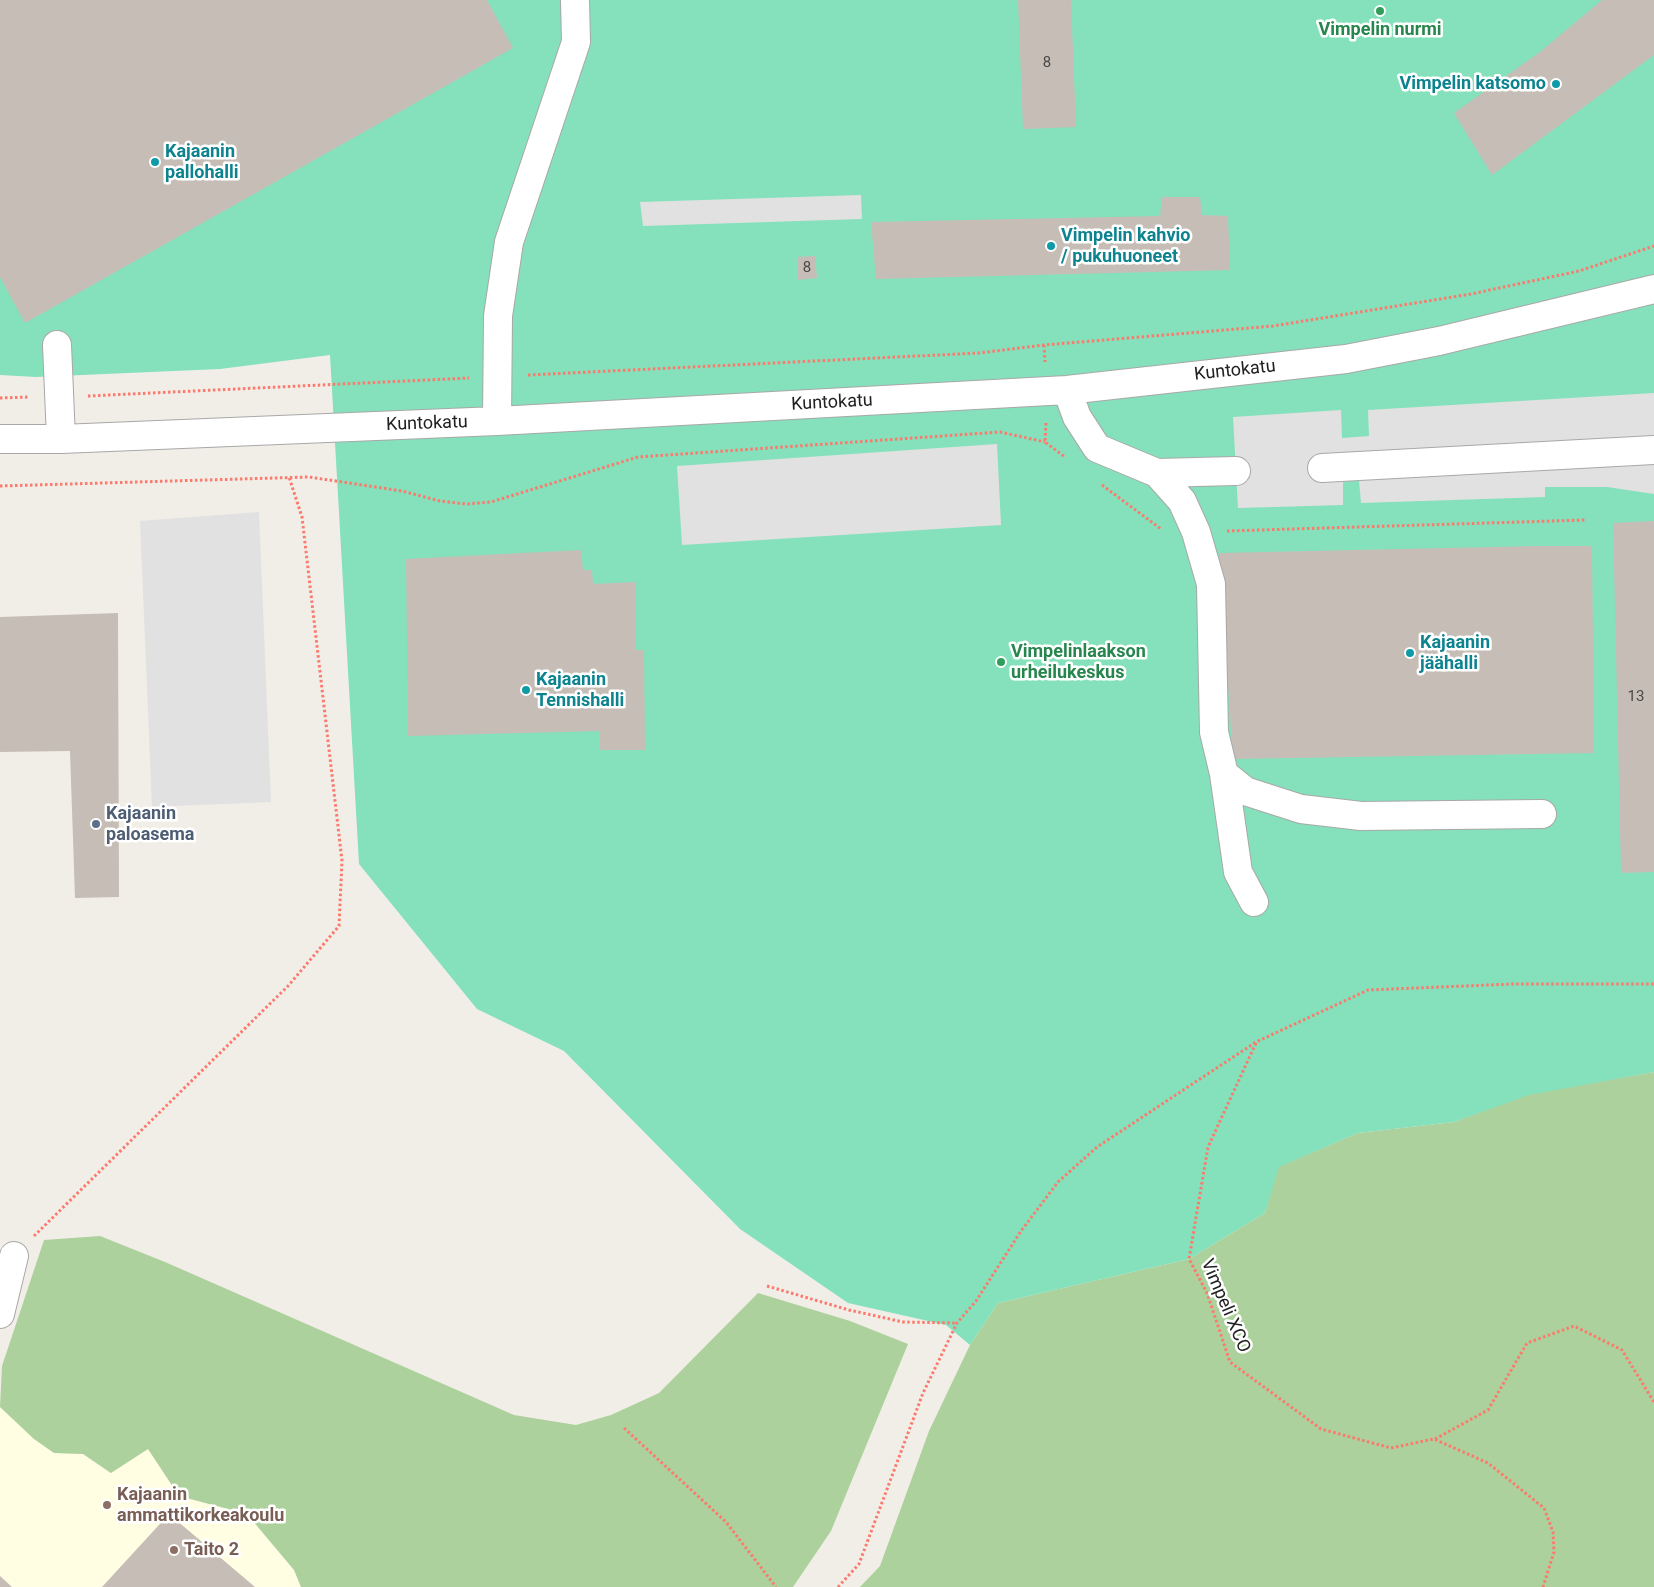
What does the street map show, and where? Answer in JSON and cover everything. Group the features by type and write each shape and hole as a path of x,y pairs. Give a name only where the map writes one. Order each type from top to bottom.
{"street":[{"path":"497,421 498,316 509,242 576,42 575,0"},
{"name":"Kuntokatu","path":"0,439 61,439 497,421 1057,391 1346,359 1439,341 1654,289"},
{"path":"57,345 61,439"},
{"path":"1057,391 1098,448 1157,473 1236,471"},
{"path":"1322,468 1654,450"},
{"path":"1157,473 1182,501 1196,532 1210,584 1214,732 1224,774 1238,872 1254,902"},
{"path":"1224,774 1245,791 1302,809 1360,816 1542,814"},
{"path":"0,1314 14,1256"}],"path":[{"path":"0,398 497,377 980,353 1044,345 1274,326 1471,294 1579,271 1654,246"},
{"path":"1044,345 1057,391 1045,442"},
{"path":"0,486 308,477 402,490 440,501 466,504 491,502 638,457 1000,432 1045,442 1068,459"},
{"path":"14,1256 288,986 339,926 342,861 302,517 289,478"},
{"path":"1098,482 1160,528 1174,533 1585,520"},
{"path":"838,1587 859,1564 922,1393 957,1323 976,1301 1021,1231 1058,1182 1097,1147 1256,1042 1368,990 1513,984 1654,984"},
{"name":"Vimpeli XCO","path":"1256,1042 1208,1147 1189,1259 1207,1293 1230,1362 1321,1429 1391,1448 1434,1439 1488,1410 1527,1343 1574,1326 1622,1350 1654,1402"},
{"path":"767,1286 849,1310 904,1322 957,1323"},
{"path":"624,1428 726,1522 776,1587"},
{"path":"1434,1439 1488,1464 1544,1508 1553,1532 1554,1552 1543,1587"}],"shaded area":[{"path":"861,195 862,219 643,226 640,202"},
{"path":"1654,393 1654,494 1607,487 1545,487 1545,497 1361,503 1359,480 1343,482 1343,505 1238,508 1233,417 1341,410 1342,438 1369,436 1368,410"},
{"path":"997,444 1001,525 682,545 677,466"},
{"path":"259,512 271,802 152,807 140,521"},
{"name":"Kajaanin ammattikorkeakoulu","path":"0,1407 34,1439 54,1453 83,1454 110,1473 148,1449 179,1496 247,1514 294,1570 301,1587 0,1587"}],"green space":[{"name":"Vimpelinlaakson urheilukeskus","path":"0,0 1654,0 1654,1072 1529,1095 1454,1122 1358,1133 1279,1167 1265,1213 1189,1259 998,1303 970,1345 946,1325 848,1303 740,1229 564,1051 477,1009 359,864 330,355 220,369 36,377 0,375"},
{"path":"1654,1072 1654,1587 860,1587 880,1566 929,1431 970,1345 998,1303 1189,1259 1265,1213 1278,1167 1358,1133 1454,1122 1528,1094"},
{"path":"100,1236 165,1262 514,1415 576,1425 611,1415 659,1393 758,1293 850,1321 908,1344 831,1531 793,1587 301,1587 294,1570 247,1514 179,1496 148,1449 111,1473 83,1454 54,1453 34,1439 0,1407 2,1366 44,1240"}],"building":[{"name":"Kajaanin pallohalli","path":"0,0 487,0 513,48 25,323 0,277"},
{"path":"1018,0 1071,0 1076,127 1023,129"},
{"name":"Vimpelin katsomo","path":"1602,0 1654,0 1654,55 1492,175 1454,113 1540,52"},
{"name":"Vimpelin kahvio / pukuhuoneet","path":"1162,197 1200,197 1202,215 1228,216 1230,270 876,279 871,222 1160,216"},
{"path":"815,256 817,278 798,280 797,257"},
{"path":"1654,521 1654,872 1621,873 1613,523"},
{"name":"Kajaanin jäähalli","path":"1592,546 1594,753 1233,759 1219,553"},
{"name":"Kajaanin Tennishalli","path":"581,550 583,570 592,570 593,584 636,582 636,650 644,650 645,750 600,750 599,731 408,736 406,559"},
{"name":"Kajaanin paloasema","path":"118,613 119,897 75,898 70,751 0,752 0,617"},
{"name":"Taito 2","path":"169,1514 255,1587 102,1587"},
{"path":"0,1576 12,1587 0,1587"}],"place":[{"name":"Vimpelin nurmi","path":"1380,11"},
{"name":"Vimpelin katsomo","path":"1556,84"},
{"name":"Kajaanin pallohalli","path":"155,162"},
{"name":"Vimpelin kahvio / pukuhuoneet","path":"1051,246"},
{"name":"Kajaanin jäähalli","path":"1410,653"},
{"name":"Vimpelinlaakson urheilukeskus","path":"1001,662"},
{"name":"Kajaanin Tennishalli","path":"526,690"},
{"name":"Kajaanin paloasema","path":"96,824"},
{"name":"Kajaanin ammattikorkeakoulu","path":"107,1505"},
{"name":"Taito 2","path":"174,1550"}]}
